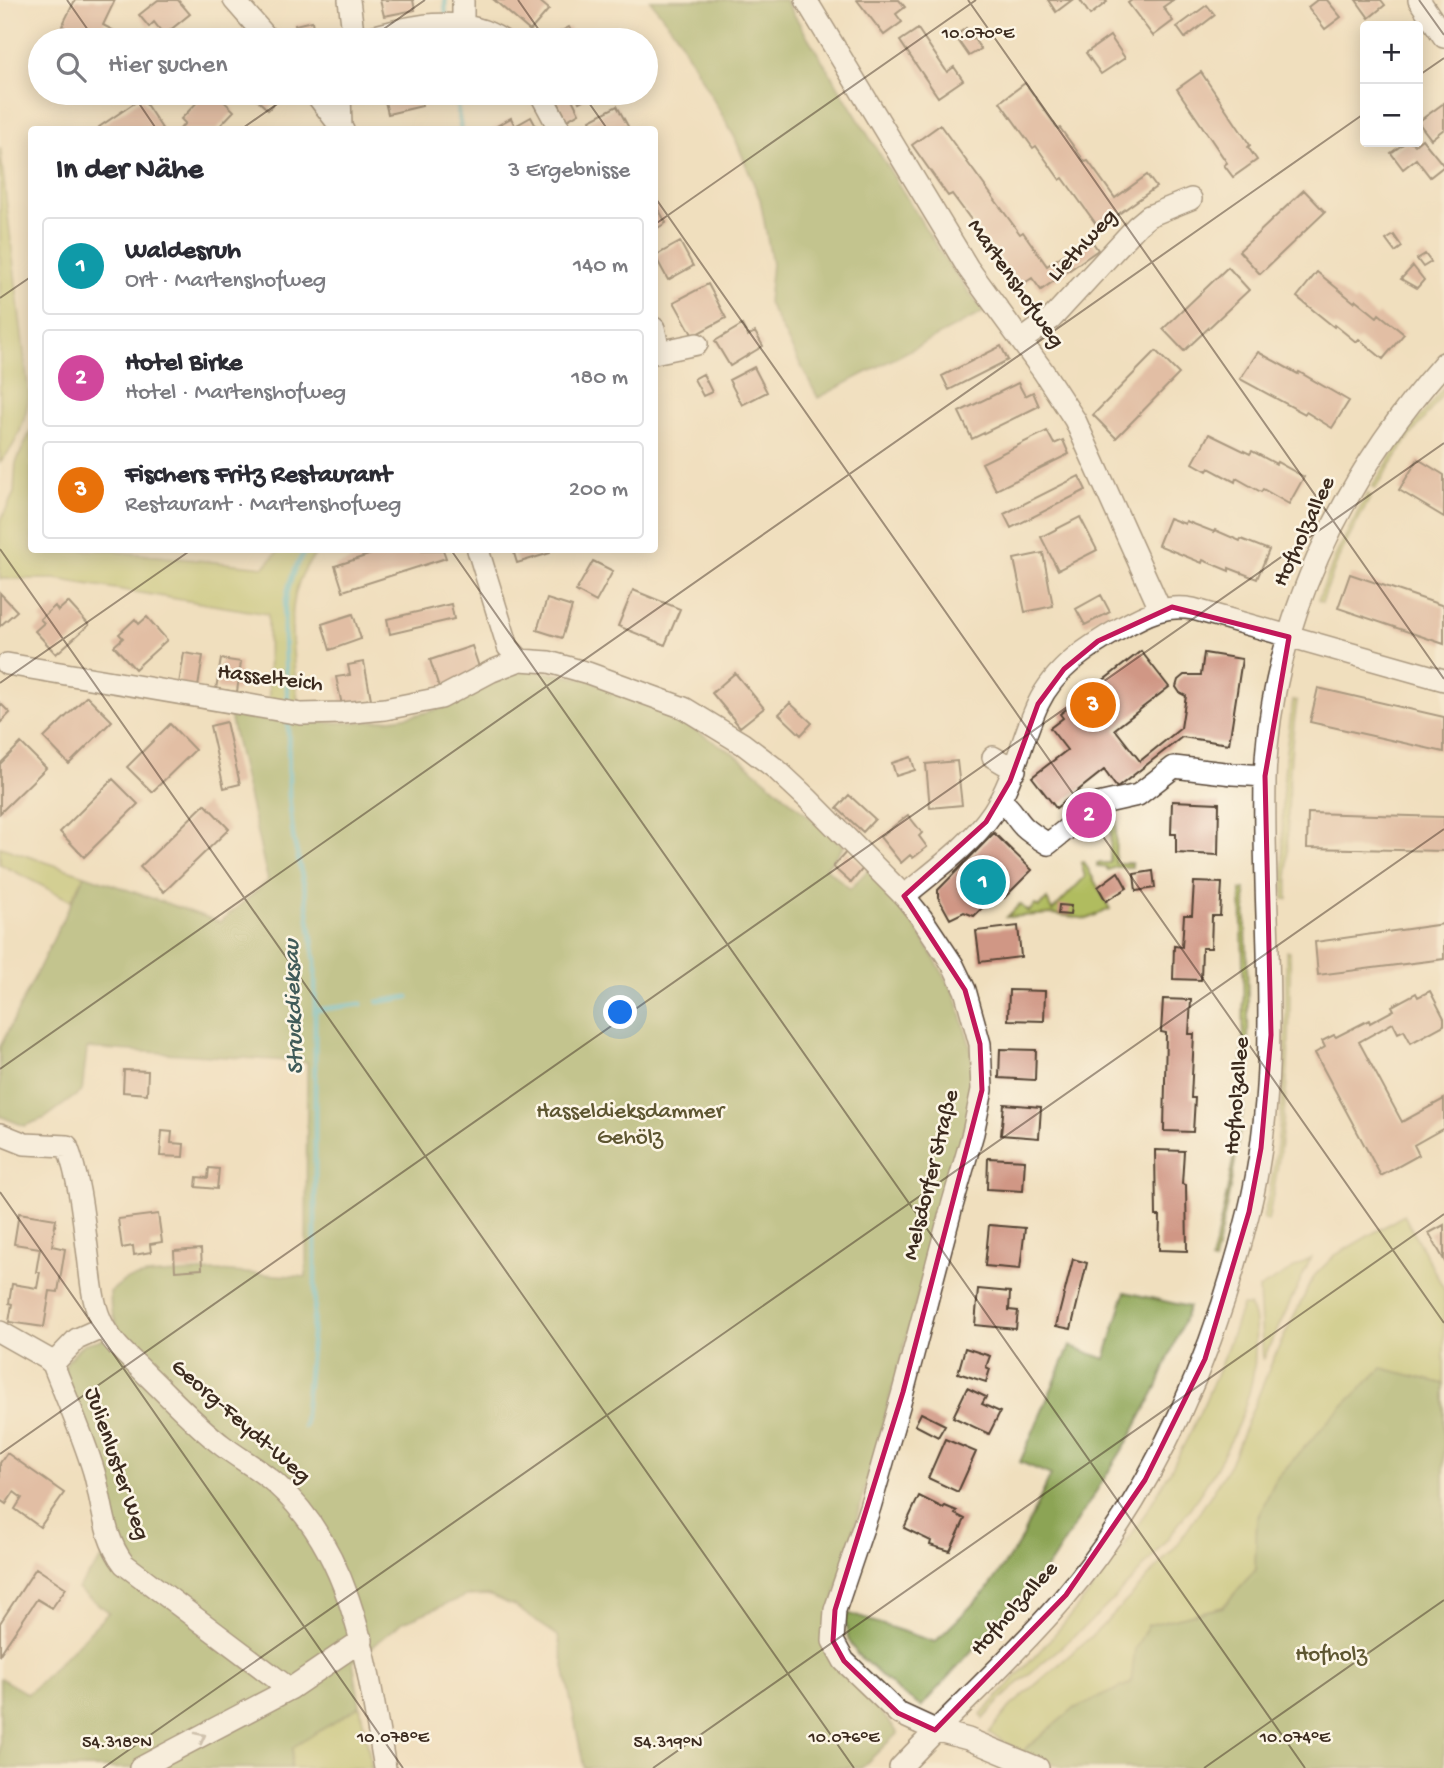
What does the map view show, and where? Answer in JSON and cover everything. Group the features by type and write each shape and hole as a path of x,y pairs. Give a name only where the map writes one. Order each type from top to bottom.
{"street":[{"path":"234,0 258,28"},
{"path":"349,0 352,28"},
{"path":"453,24 463,0"},
{"path":"1419,0 1444,37"},
{"name":"Martenshofweg","path":"817,4 872,111 968,268 1075,420 1160,609"},
{"path":"430,28 453,24 469,28"},
{"path":"323,105 340,126"},
{"path":"341,105 342,126"},
{"path":"546,105 558,126"},
{"name":"Liethweg","path":"1021,341 1051,320 1137,226 1149,216 1191,199"},
{"path":"658,353 697,344"},
{"name":"Hofholzallee","path":"900,1768 1026,1640 1066,1595 1099,1551 1163,1448 1205,1359 1249,1212 1266,1107 1270,983 1265,776 1271,720 1289,637 1311,571 1343,505 1385,437 1444,363"},
{"path":"479,553 508,647 520,660"},
{"path":"904,895 972,838 1003,795 1015,770 1038,704 1055,678 1069,663 1098,641 1160,609 1193,609 1444,680"},
{"name":"Hasselteich","path":"7,664 301,714 385,709 441,698 457,692 492,671 520,660"},
{"name":"Melsdorfer Straße","path":"520,660 549,662 588,673 684,708 776,769 904,895 953,965 965,990 980,1044 982,1090 973,1133 951,1206 903,1392 870,1507 835,1610 834,1641 844,1661 898,1713 935,1730 1038,1768"},
{"path":"993,757 1015,770"},
{"path":"1003,795 1025,828 1048,844 1098,804 1138,795 1174,766 1265,776"},
{"name":"Georg-Feydt-Weg","path":"0,1134 25,1144 67,1146 80,1188 92,1289 104,1326 118,1346 199,1426 224,1447 254,1466 290,1498 312,1525 351,1605 362,1640 385,1768"},
{"path":"0,1332 53,1364 77,1339 104,1326"},
{"name":"Julienluster Weg","path":"53,1364 94,1473 108,1535 124,1564 290,1689"},
{"path":"140,1768 290,1689 362,1640"}],"highlighted area":[{"path":"1172,607 1289,637 1265,776 1271,1035 1261,1148 1249,1212 1205,1359 1145,1480 1066,1595 935,1730 898,1713 844,1661 833,1641 835,1610 903,1392 982,1090 980,1044 965,990 904,896 986,822 1010,781 1038,704 1064,669 1098,641"}],"green space":[{"path":"650,0 785,0 945,260 984,312 818,398 768,303 772,264 760,199 735,138 675,32"},
{"path":"0,147 28,400 20,432 12,448 0,462"},
{"path":"1444,387 1444,393 1406,442 1375,489 1372,487 1402,440"},
{"path":"28,437 28,553 128,553 264,567 276,553 314,553 304,570 293,606 292,646 298,703 269,701 268,614 56,579 0,579 0,522 14,493 16,463"},
{"path":"1367,494 1371,496 1340,555 1322,602 1318,600 1337,553"},
{"name":"Hasseldieksdammer Gehölz","path":"525,669 587,679 661,710 735,754 844,846 826,868 850,889 869,869 899,898 955,994 970,1045 974,1075 970,1106 832,1608 935,1642 986,1591 1018,1545 1051,1475 1020,1462 1070,1346 1105,1359 1125,1292 1189,1307 1157,1387 1131,1436 1051,1563 921,1707 897,1690 857,1654 848,1639 846,1624 832,1609 840,1663 898,1733 861,1768 584,1768 558,1636 514,1606 488,1595 466,1596 403,1622 353,1662 360,1706 293,1747 290,1768 0,1768 0,1678 28,1694 109,1612 77,1589 115,1543 62,1373 68,1360 83,1344 104,1339 119,1329 111,1311 110,1292 125,1280 147,1275 215,1271 306,1277 307,1062 87,1048 82,1091 45,1118 24,1126 0,1116 0,1047 85,875 220,922 268,881 230,716 335,723 389,719 447,706 499,678"},
{"path":"1293,700 1297,701 1289,775 1288,899 1284,899 1282,801"},
{"path":"1114,805 1117,806 1115,863 1132,863 1132,867 1115,867 1108,870 1106,867 1097,866 1097,863 1110,863 1111,821 1098,819"},
{"path":"0,847 85,875 71,901 0,864"},
{"path":"1084,862 1110,909 1087,919 1052,914 1007,917 1020,904 1028,912 1047,899 1052,911 1085,877 1081,863"},
{"path":"1245,889 1248,1045 1244,1100 1226,1208 1214,1262 1211,1261 1229,1183 1240,1103 1243,1023 1241,890"},
{"path":"1286,951 1290,952 1290,1020 1286,1087 1280,1154 1268,1221 1263,1219 1276,1153 1283,1086"},
{"path":"1404,1215 1444,1289 1444,1384 1382,1369 1331,1418 1276,1479 1257,1519 1255,1570 1223,1607 1148,1625 1131,1683 1073,1709 1022,1752 989,1733 1010,1707 1095,1633 1176,1546 1230,1464 1275,1355 1314,1276 1334,1256"},
{"path":"1311,1258 1263,1360 1259,1289"},
{"path":"1242,1306 1249,1306 1255,1322 1255,1353 1250,1388 1238,1425 1196,1500 1143,1568 1116,1597 1009,1692 983,1719 981,1715 1046,1644 1107,1570 1148,1509 1201,1410"},
{"name":"Hofholz","path":"1382,1368 1444,1384 1444,1768 1064,1768 1022,1752 1073,1709 1131,1683 1135,1649 1148,1625 1223,1607 1255,1570 1257,1519 1276,1479 1331,1418"},
{"path":"360,1706 372,1768 290,1768 293,1747"}],"building":[{"path":"75,0 115,0 103,25 109,28 62,26"},
{"path":"158,0 178,0 190,14 173,28 159,28 154,22 149,27 139,15"},
{"path":"380,0 413,0 415,10 384,16"},
{"path":"494,0 538,0 549,9 533,28 527,28"},
{"path":"857,0 899,0 905,7 896,14 902,22 884,35"},
{"path":"1048,0 1072,0 1056,12"},
{"path":"1080,0 1105,0 1107,2 1090,15"},
{"path":"1132,0 1173,0 1163,7 1173,21 1153,36 1128,3"},
{"path":"1317,0 1327,0 1341,17 1325,29 1308,7"},
{"path":"1356,0 1381,0 1385,5 1369,18"},
{"path":"1207,5 1215,15 1185,38 1177,27"},
{"path":"312,21 313,28 296,28 295,25"},
{"path":"966,28 981,49 969,56 955,36"},
{"path":"918,29 947,72 954,67 963,80 938,97 900,41"},
{"path":"1110,36 1125,58 1101,74 1086,53"},
{"path":"1201,72 1250,145 1248,147 1257,160 1233,177 1224,165 1227,163 1177,89"},
{"path":"1025,83 1058,129 1060,128 1085,162 1088,161 1115,198 1147,175 1156,187 1099,228 1063,178 1060,180 1036,146 1033,148 1000,102"},
{"path":"1444,103 1444,129 1431,139 1423,129 1423,118"},
{"path":"132,105 147,105 160,126 100,126"},
{"path":"194,105 228,105 234,111 220,126 182,126 185,123 181,119"},
{"path":"386,105 422,105 422,106 388,114"},
{"path":"560,105 575,105 579,113 567,120"},
{"path":"617,106 628,126 592,126 590,120"},
{"path":"531,117 536,126 515,126"},
{"path":"511,118 515,126 497,126"},
{"path":"940,125 1020,234 1023,232 1047,266 1089,237 1098,250 1041,290 1032,278 1020,286 952,194 948,196 912,145"},
{"path":"1423,140 1444,166 1430,177 1416,159 1403,169 1391,153 1399,147 1423,147"},
{"path":"1304,190 1325,212 1260,274 1239,251"},
{"path":"658,208 666,223 658,228"},
{"path":"1394,235 1402,247 1395,252 1386,240"},
{"path":"680,242 693,266 668,280 658,262 658,254"},
{"path":"1425,254 1431,262 1423,267 1417,259"},
{"path":"1413,266 1424,280 1417,288 1401,279"},
{"path":"1228,267 1249,290 1184,351 1163,329"},
{"path":"1317,272 1354,302 1356,300 1377,317 1379,314 1404,334 1383,359 1359,339 1356,342 1335,325 1334,327 1297,297"},
{"path":"708,284 726,318 693,336 674,302"},
{"path":"742,325 748,336 755,332 763,346 730,366 715,341"},
{"path":"1001,346 1008,360 949,390 942,376"},
{"path":"1156,351 1179,374 1116,438 1093,415"},
{"path":"1258,352 1349,401 1332,428 1240,379"},
{"path":"754,367 767,392 742,405 729,380"},
{"path":"703,374 712,392 703,396 694,379"},
{"path":"1018,383 1025,396 1033,392 1039,406 972,439 959,412"},
{"path":"1047,431 1054,444 1063,440 1069,454 996,490 982,463"},
{"path":"1209,434 1250,454 1252,451 1276,464 1277,462 1304,477 1289,504 1263,489 1261,492 1236,478 1235,482 1193,463"},
{"path":"1418,459 1444,475 1444,517 1399,490"},
{"path":"1079,476 1086,490 1011,528 1004,514"},
{"path":"1080,517 1097,550 1058,570 1041,537"},
{"path":"1169,518 1185,524 1186,521 1214,532 1215,530 1269,550 1257,579 1203,560 1202,563 1158,545"},
{"path":"375,553 444,553 446,558 343,591 335,566"},
{"path":"514,553 550,553 517,563"},
{"path":"1043,553 1053,606 1025,612 1014,559"},
{"path":"593,561 613,571 596,602 576,591"},
{"path":"1350,574 1444,606 1444,644 1338,608"},
{"path":"633,590 680,609 665,645 618,626"},
{"path":"0,593 17,611 0,626"},
{"path":"1101,595 1110,612 1085,625 1076,609"},
{"path":"547,599 572,607 562,638 537,630"},
{"path":"68,602 89,625 56,654 35,631 44,623 40,619 55,606 58,611"},
{"path":"451,604 454,619 390,634 387,619"},
{"path":"353,614 361,639 330,650 322,624"},
{"path":"147,617 167,640 135,669 114,646 123,638 119,634 135,619 139,624"},
{"path":"472,646 481,673 439,687 430,660"},
{"path":"1141,651 1169,687 1115,729 1140,761 1181,728 1186,696 1176,687 1178,680 1184,675 1201,675 1204,653 1242,659 1229,744 1182,737 1117,788 1104,770 1056,808 1032,777 1067,750 1050,728 1063,718 1060,714"},
{"path":"184,653 203,656 198,687 179,684"},
{"path":"221,659 241,662 237,692 216,689"},
{"path":"364,662 371,699 342,705 336,677 350,675 348,665"},
{"path":"735,673 764,708 740,727 712,693"},
{"path":"1318,688 1444,717 1444,752 1310,722"},
{"path":"87,696 112,721 69,764 44,738"},
{"path":"0,703 10,713 0,723"},
{"path":"790,703 812,723 801,735 779,714"},
{"path":"226,722 240,784 224,788 210,726"},
{"path":"170,724 195,750 152,792 127,767"},
{"path":"21,743 46,768 0,813 0,764"},
{"path":"911,757 915,770 896,776 892,763"},
{"path":"957,761 962,805 930,808 926,764"},
{"path":"113,779 138,804 84,857 60,832"},
{"path":"849,795 875,819 863,832 837,808"},
{"path":"1172,801 1219,803 1218,855 1176,853 1176,834 1171,834"},
{"path":"205,804 229,829 164,892 140,867"},
{"path":"1308,813 1444,817 1444,851 1307,848"},
{"path":"908,815 922,833 919,836 927,847 901,863 880,837"},
{"path":"994,833 1032,870 1004,898 998,892 974,916 964,912 950,919 938,897 938,890"},
{"path":"847,851 864,867 851,883 833,867"},
{"path":"1153,871 1155,888 1136,891 1134,874"},
{"path":"1118,872 1127,888 1106,901 1098,887"},
{"path":"1194,882 1222,883 1220,916 1212,916 1211,948 1202,948 1201,980 1173,979 1174,946 1182,947 1184,915 1192,915"},
{"path":"1059,905 1071,906 1070,915 1058,914"},
{"path":"1444,924 1444,959 1318,975 1315,942"},
{"path":"1018,926 1021,957 980,962 976,931"},
{"path":"1009,990 1045,991 1044,1021 1008,1020"},
{"path":"1430,991 1444,1018 1444,1025 1411,1043 1404,1030 1398,1033 1393,1023 1359,1042 1402,1122 1444,1099 1444,1128 1414,1145 1419,1155 1381,1176 1315,1053 1325,1047 1322,1041 1369,1020 1370,1023 1394,1010 1392,1006 1416,993 1418,997"},
{"path":"1163,999 1191,1000 1189,1034 1194,1034 1191,1098 1195,1098 1193,1132 1164,1131 1166,1033 1161,1032"},
{"path":"1000,1049 1036,1050 1035,1080 999,1078"},
{"path":"124,1070 148,1071 147,1094 123,1092"},
{"path":"1004,1104 1041,1107 1039,1138 1001,1135"},
{"path":"162,1131 172,1132 171,1143 184,1144 183,1157 160,1156"},
{"path":"1155,1150 1184,1151 1182,1184 1186,1185 1187,1251 1159,1250 1160,1216 1156,1216"},
{"path":"988,1158 1025,1160 1023,1191 987,1189"},
{"path":"209,1168 219,1169 217,1189 196,1187 197,1177 208,1178"},
{"path":"19,1213 56,1219 52,1246 65,1249 58,1292 50,1291 44,1327 9,1322 12,1284 37,1288 40,1272 36,1272 40,1248 14,1244"},
{"path":"158,1214 162,1242 150,1244 151,1252 134,1255 133,1246 122,1248 118,1219"},
{"path":"989,1225 1025,1228 1020,1269 985,1266"},
{"path":"1444,1225 1444,1260 1429,1233"},
{"path":"201,1249 202,1269 175,1271 174,1251"},
{"path":"1073,1259 1087,1263 1071,1329 1056,1326"},
{"path":"978,1289 1010,1292 1009,1310 1018,1311 1016,1329 975,1325"},
{"path":"965,1348 990,1356 986,1367 990,1369 986,1382 958,1373"},
{"path":"967,1388 986,1397 982,1404 1000,1412 989,1434 953,1417"},
{"path":"921,1413 945,1425 938,1437 915,1425"},
{"path":"945,1439 976,1452 958,1492 928,1478"},
{"path":"7,1453 64,1493 40,1527 15,1509 22,1498 14,1492 6,1504 0,1500 0,1463"},
{"path":"919,1496 943,1508 945,1506 957,1511 955,1514 965,1519 950,1551 930,1545 931,1541 904,1528"},
{"path":"36,1568 66,1588 52,1608 37,1599 0,1654 0,1623"}],"waterway":[{"name":"Struckdieksau","path":"445,0 446,20"},
{"name":"Struckdieksau","path":"457,105 460,126"},
{"name":"Struckdieksau","path":"288,708 284,647 285,606 295,568 304,553"},
{"name":"Struckdieksau","path":"288,718 289,795 293,836 305,890 315,962 315,1300 304,1426"},
{"path":"378,1002 408,997"},
{"path":"316,1010 361,1004"}],"place":[{"name":"Fischers Fritz Restaurant","path":"1093,705"},
{"name":"Hotel Birke","path":"1089,815"},
{"name":"Waldesruh","path":"983,882"}]}
